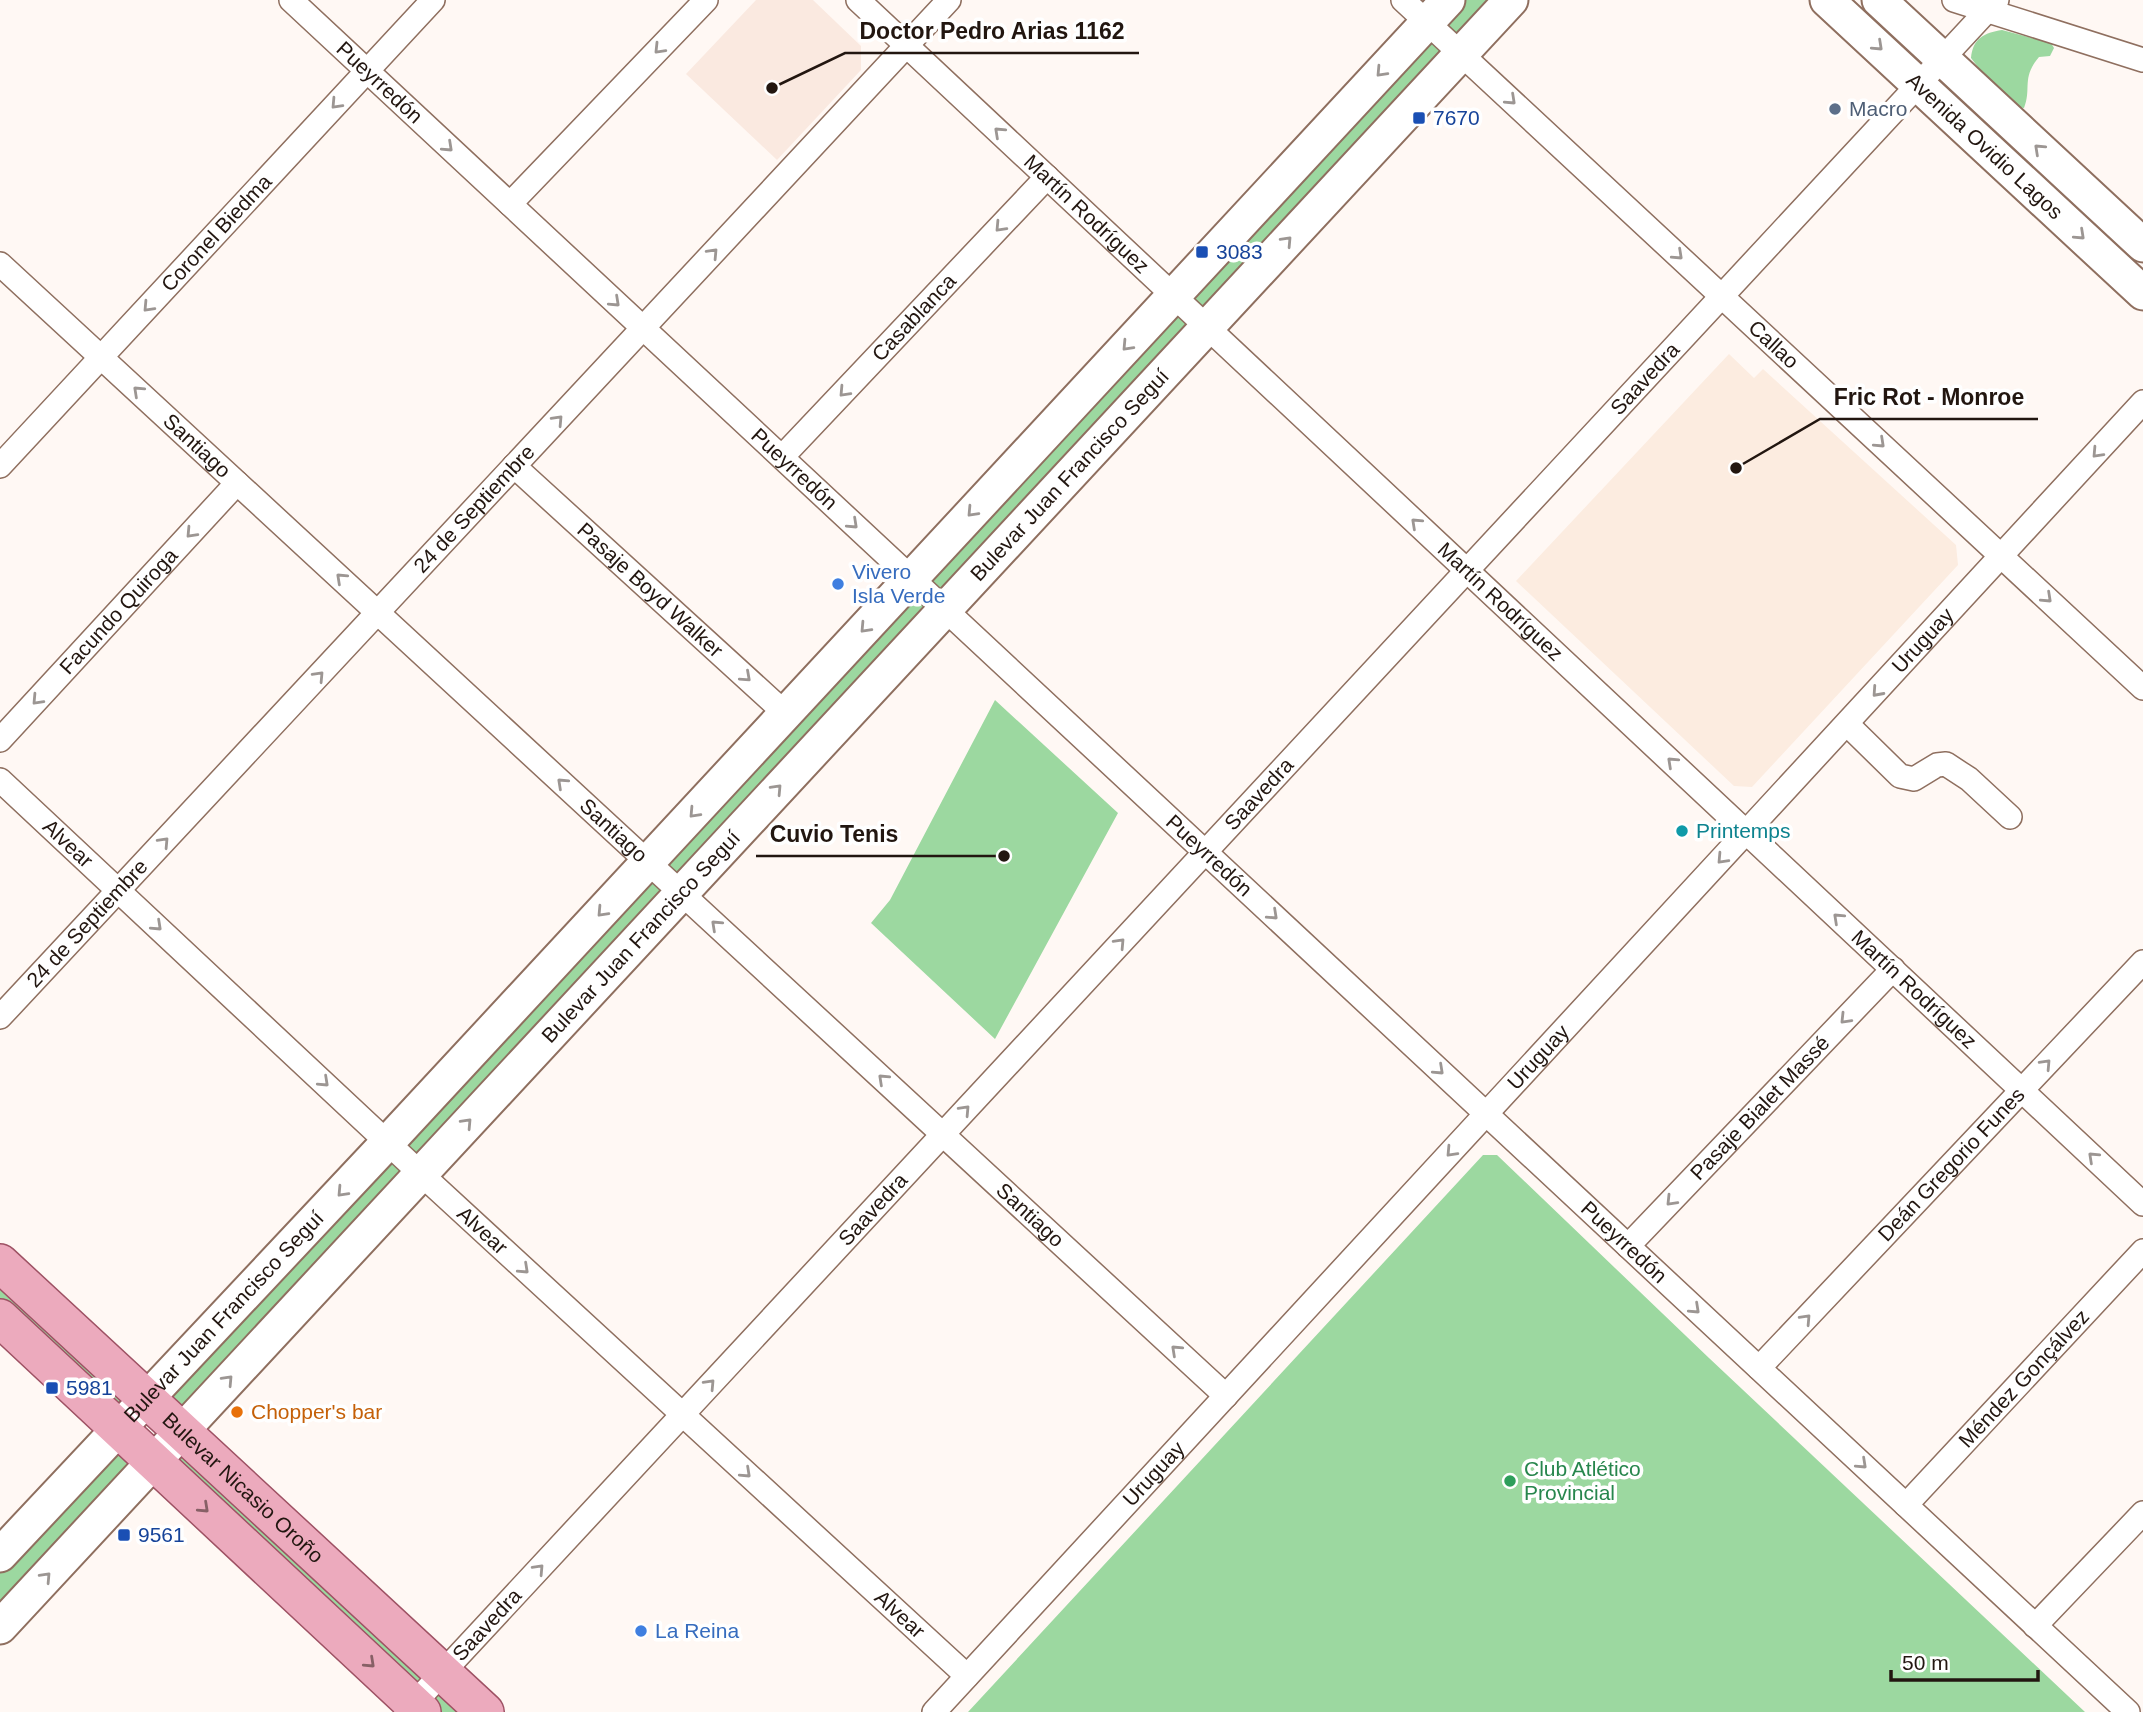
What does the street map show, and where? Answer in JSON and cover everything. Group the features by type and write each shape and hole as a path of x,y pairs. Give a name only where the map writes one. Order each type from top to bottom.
{"main road":[{"name":"Bulevar Juan Francisco Seguí","path":"0,1627 1511,0"},
{"name":"Avenida Ovidio Lagos","path":"1827,0 2143,293"},
{"name":"Avenida Ovidio Lagos","path":"1892,4 1942,59 2143,245"},
{"name":"Bulevar Juan Francisco Seguí","path":"0,1555 388,1142 1438,11"},
{"name":"Bulevar Nicasio Oroño","path":"0,1262 485,1712"},
{"name":"Bulevar Nicasio Oroño","path":"0,1318 414,1709"}],"street":[{"name":"Pueyrredón","path":"291,0 2128,1712"},
{"name":"Coronel Biedma","path":"0,466 433,0"},
{"path":"510,204 706,0"},
{"name":"Martín Rodríguez","path":"858,0 2143,1204"},
{"name":"24 de Septiembre","path":"0,1017 949,0"},
{"name":"Callao","path":"1404,0 1438,11 1461,53 2143,688"},
{"path":"1954,0 1992,5 2087,42 2143,60"},
{"name":"Saavedra","path":"414,1709 442,1673 1992,5"},
{"path":"2087,42 2143,46"},
{"name":"Casablanca","path":"782,457 1047,177"},
{"name":"Santiago","path":"0,264 1226,1396"},
{"name":"Uruguay","path":"934,1712 2143,402"},
{"name":"Pasaje Boyd Walker","path":"514,466 786,714"},
{"name":"Facundo Quiroga","path":"0,740 237,483"},
{"path":"1847,724 1900,776 1914,779 1937,765 1946,764 1969,779 2010,817"},
{"name":"Alvear","path":"0,780 420,1173 967,1676"},
{"name":"Deán Gregorio Funes","path":"1759,1368 2143,961"},
{"name":"Pasaje Bialet Massé","path":"1628,1246 1893,969"},
{"name":"Méndez Gonçálvez","path":"1906,1505 2143,1251"},
{"path":"2035,1626 2143,1513"}],"shaded area":[{"path":"756,0 813,0 861,46 861,70 777,160 686,74"},
{"path":"1729,354 1754,378 1763,369 1956,545 1958,565 1752,787 1734,786 1516,581"}],"green space":[{"path":"1448,0 1511,0 182,1430 485,1712 422,1712 154,1462 0,1627 0,1555 119,1429 154,1461 181,1431 147,1399"},
{"path":"2002,30 2051,43 2054,48 2050,56 2039,57 2030,71 2024,108 2017,107 1984,75 1971,58 1974,46 1980,38"},
{"path":"995,700 1118,813 995,1039 871,923 890,900"},
{"name":"Club Atlético Provincial","path":"1483,1155 1497,1155 2085,1712 968,1712"},
{"path":"0,1263 147,1399 119,1429 0,1318"}],"place":[{"name":"Doctor Pedro Arias 1162","path":"772,88"},
{"name":"Macro","path":"1835,109"},
{"name":"7670","path":"1419,118"},
{"name":"3083","path":"1202,252"},
{"name":"Fric Rot - Monroe","path":"1736,468"},
{"name":"Vivero Isla Verde","path":"838,584"},
{"name":"Printemps","path":"1682,831"},
{"name":"Cuvio Tenis","path":"1004,856"},
{"name":"5981","path":"52,1388"},
{"name":"Chopper's bar","path":"237,1412"},
{"name":"Club Atlético Provincial","path":"1510,1481"},
{"name":"9561","path":"124,1535"},
{"name":"La Reina","path":"641,1631"}]}
